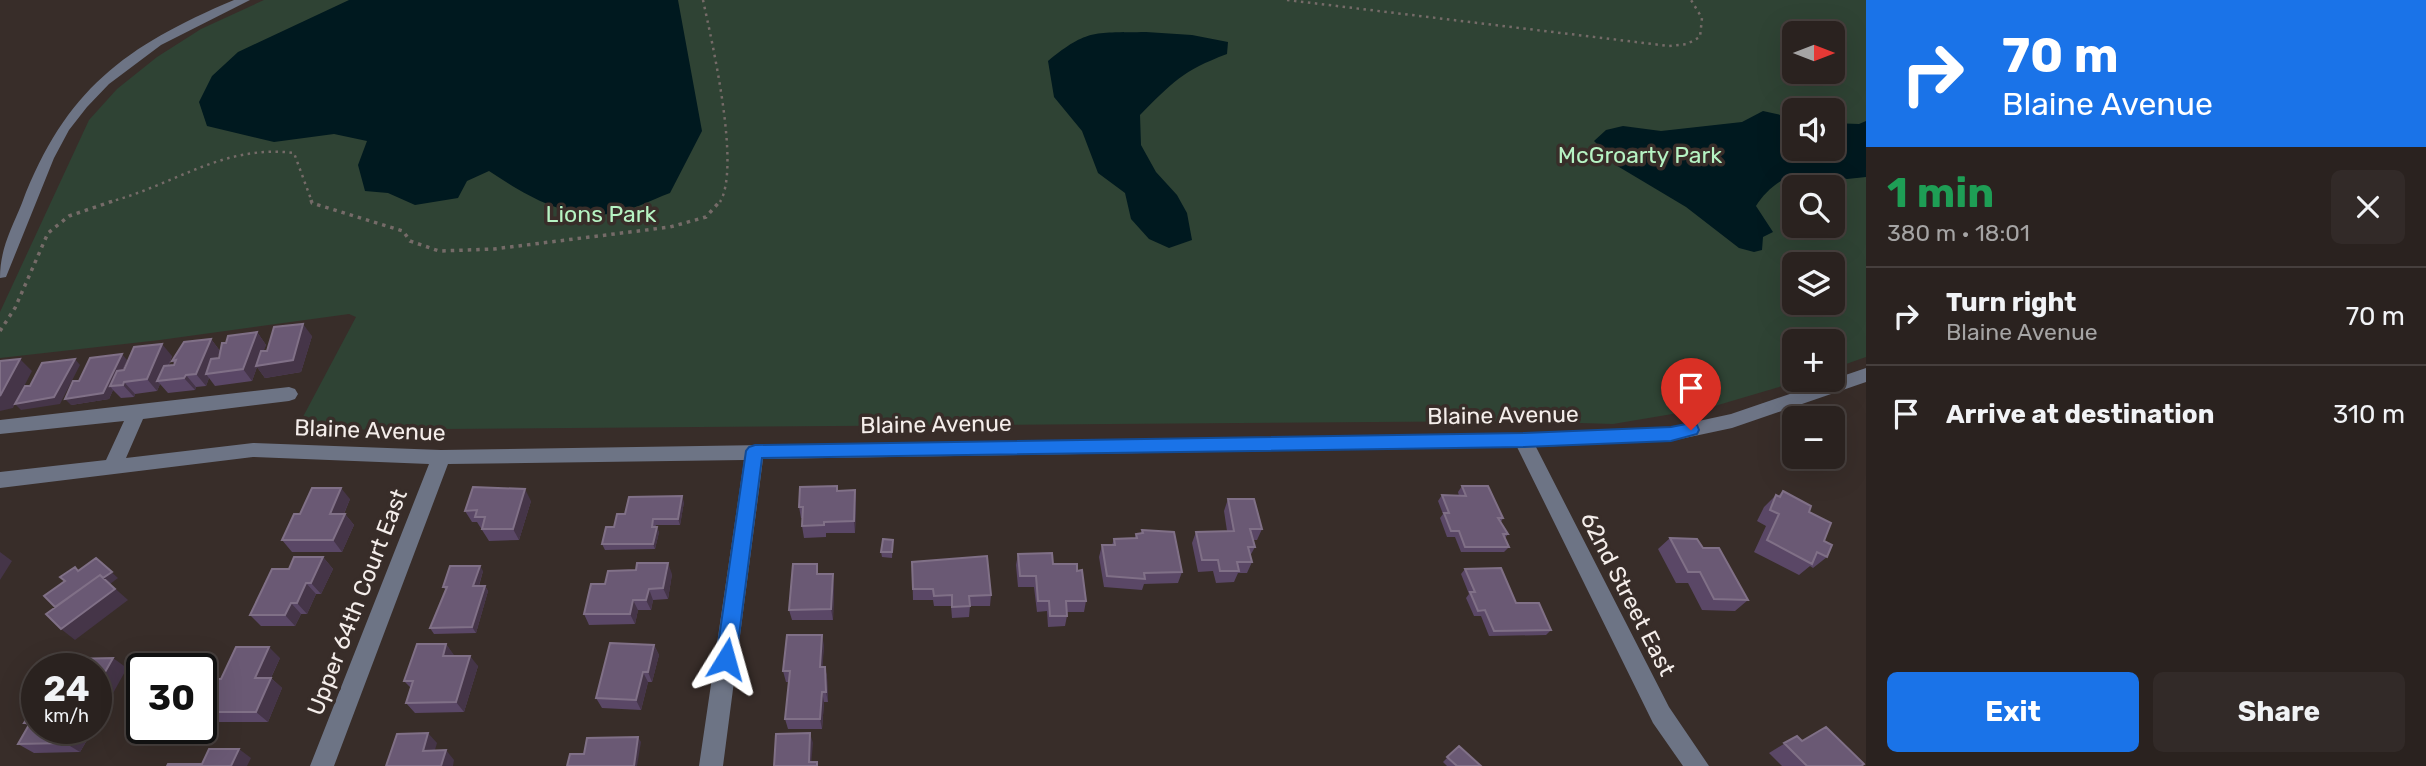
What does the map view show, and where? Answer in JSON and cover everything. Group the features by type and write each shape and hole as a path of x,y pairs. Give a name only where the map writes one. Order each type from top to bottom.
{"street":[{"path":"0,273 48,156 80,106 106,79 134,57 177,30 244,0"},
{"name":"Blaine Avenue","path":"0,480 253,450 441,457 1523,440 1671,434 1732,421 1866,375"},
{"path":"0,427 289,394"},
{"path":"112,467 137,413"},
{"name":"62nd Street East","path":"1523,440 1661,715 1697,766"},
{"path":"711,766 755,451"},
{"name":"Upper 64th Court East","path":"322,766 441,457"}],"path":[{"path":"0,331 15,308 48,233 56,224 88,207 128,197 229,157 283,151 294,153 312,203 390,226 403,231 410,241 439,251 494,250 628,234 670,227 706,216 715,210 723,197 727,177 722,92 703,0"},
{"path":"1286,0 1393,10 1669,46 1687,44 1700,37 1705,25 1702,14 1691,0"}],"green space":[{"name":"Lions Park","path":"264,0 1866,0 1866,357 1845,364 1845,329 1782,329 1782,386 1708,408 1613,424 1514,421 296,430 356,317 349,314 160,340 0,358 0,312 89,120 117,89 157,57 201,29"}],"water":[{"path":"349,0 678,0 702,131 670,193 624,211 592,215 576,213 546,203 489,171 467,181 458,198 415,205 388,193 365,191 358,165 367,141 334,134 274,142 207,126 199,102 212,76 238,52"},
{"path":"1146,32 1192,35 1228,42 1227,54 1179,78 1140,115 1141,145 1156,172 1177,195 1187,213 1192,240 1169,248 1149,239 1131,219 1125,193 1098,173 1082,131 1054,97 1048,61 1073,43 1093,34"},
{"path":"1763,111 1782,115 1782,161 1845,161 1845,123 1859,124 1866,121 1866,177 1847,179 1845,175 1782,175 1782,180 1768,191 1756,206 1773,232 1763,237 1762,250 1754,252 1739,248 1686,207 1614,164 1594,141 1606,130 1623,126 1661,131 1742,122"}],"building":[{"path":"303,324 293,360 256,366 261,351 267,351 274,327"},
{"path":"257,332 243,369 206,374 211,359 219,358 222,343 226,343 228,336"},
{"path":"211,339 196,374 157,381 164,366 174,365 176,360 172,361 184,342"},
{"path":"162,344 147,379 110,386 117,371 124,370 134,347"},
{"path":"122,354 103,393 65,399 73,381 79,381 90,358"},
{"path":"20,359 0,396 0,361"},
{"path":"75,359 54,397 15,404 25,386 30,386 42,363"},
{"path":"837,486 837,491 855,490 854,521 802,526 800,487"},
{"path":"1462,486 1488,486 1503,518 1498,518 1508,534 1503,534 1509,547 1465,547 1459,531 1451,531 1444,513 1449,513 1442,495 1466,496"},
{"path":"473,487 525,489 513,529 482,529 485,517 475,517 477,510 465,511"},
{"path":"312,488 341,488 330,514 345,514 333,540 282,540 294,514 300,514"},
{"path":"1783,491 1811,506 1809,512 1831,523 1824,541 1832,545 1827,557 1817,552 1812,564 1767,540 1779,514 1770,510 1776,495 1780,497"},
{"path":"682,496 678,519 653,519 652,527 657,527 653,544 602,544 606,527 614,527 617,514 625,514 629,497"},
{"path":"1228,499 1254,499 1262,529 1250,529 1255,547 1248,547 1252,562 1237,562 1239,571 1220,571 1218,560 1202,560 1196,532 1234,531"},
{"path":"1142,530 1174,532 1182,572 1144,573 1145,579 1107,576 1102,545 1115,545 1114,539 1137,538 1136,534 1143,533"},
{"path":"1670,538 1697,539 1703,548 1719,548 1748,600 1714,599 1700,572 1688,572"},
{"path":"883,539 893,540 892,552 881,552"},
{"path":"1052,553 1053,564 1077,564 1077,571 1082,570 1086,601 1066,601 1067,616 1050,616 1049,601 1038,601 1036,576 1020,576 1018,554"},
{"path":"987,556 991,595 969,596 970,606 952,607 952,595 934,596 933,589 913,589 912,562"},
{"path":"294,557 323,557 311,583 306,583 297,603 291,603 285,615 250,615 272,569 289,569"},
{"path":"96,558 112,572 103,578 100,575 55,607 44,596 65,581 60,577 75,567 78,571"},
{"path":"637,563 668,563 663,588 649,589 646,600 633,600 630,614 584,614 591,584 605,584 608,571 636,570"},
{"path":"793,564 817,564 817,574 833,574 831,609 789,610"},
{"path":"450,566 480,566 473,586 485,586 472,627 430,628 447,587 443,587"},
{"path":"1501,568 1516,603 1539,603 1551,630 1494,631 1485,610 1478,611 1470,592 1475,592 1465,569"},
{"path":"100,575 115,589 61,629 46,614"},
{"path":"787,635 822,635 820,667 825,667 826,692 822,692 820,719 785,719 790,671 783,671"},
{"path":"610,643 654,645 648,672 643,672 636,700 596,698"},
{"path":"417,644 446,644 443,656 470,656 456,702 406,703 413,681 404,681"},
{"path":"236,647 269,647 255,678 271,678 256,712 217,712 217,679 221,679"},
{"path":"1826,727 1864,764 1807,766 1784,743 1797,736 1802,741"},
{"path":"428,733 423,751 446,750 441,766 386,766 397,734"},
{"path":"810,733 809,762 817,762 817,766 774,766 776,734"},
{"path":"638,737 634,766 567,766 570,754 584,754 587,738"},
{"path":"1459,746 1481,766 1457,766 1447,757"},
{"path":"209,749 239,749 231,766 167,766 202,764"}],"route":[{"path":"726,659 755,451 1523,440 1671,434 1691,430"}],"park label":[{"name":"McGroarty Park","path":"1640,155"}]}
